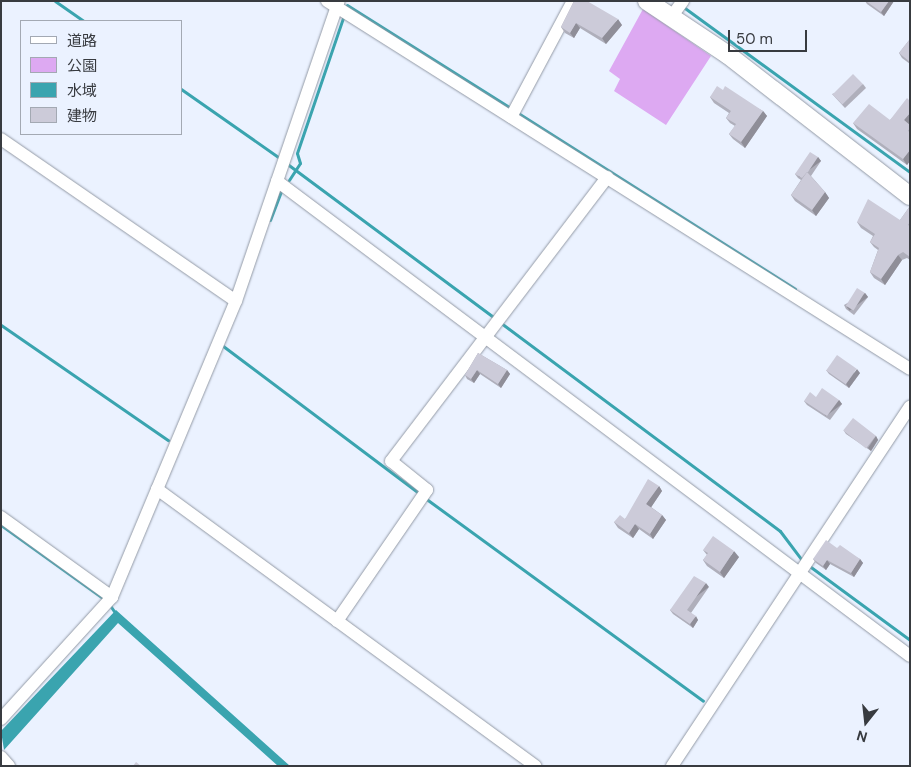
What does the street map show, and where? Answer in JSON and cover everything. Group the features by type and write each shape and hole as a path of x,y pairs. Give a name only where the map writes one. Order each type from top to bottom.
{"street":[{"path":"510,117 573,1"},
{"path":"647,1 679,7 910,196"},
{"path":"1,719 109,601 236,301 287,151 334,3 510,117 910,369"},
{"path":"1,139 236,301"},
{"path":"279,175 488,338 804,565 910,656"},
{"path":"337,621 427,490 391,461 488,338 607,178"},
{"path":"672,766 910,407"},
{"path":"157,490 535,766"},
{"path":"1,518 109,601"},
{"path":"1,757 9,766"}],"green space":[{"path":"643,9 711,56 666,125 614,91 620,79 609,71"}],"water":[{"path":"116,610 290,766 278,766 118,623 4,750 1,731"}],"building":[{"path":"574,1 587,1 618,19 602,38 576,23 570,33 561,27"},
{"path":"866,1 889,1 881,12"},
{"path":"910,39 910,62 899,53"},
{"path":"853,74 863,84 842,104 832,95"},
{"path":"717,86 723,90 725,86 763,111 741,142 729,134 736,124 726,118 731,111 710,97"},
{"path":"907,98 910,101 910,113 904,120 910,125 908,131 910,132 910,150 903,159 853,123 869,104 890,120"},
{"path":"810,152 818,157 802,178 795,174"},
{"path":"807,172 825,192 812,210 791,195"},
{"path":"868,199 900,220 910,206 910,222 908,225 910,226 910,257 903,252 898,255 881,279 870,272 879,248 870,242 875,234 857,222"},
{"path":"857,288 865,293 854,311 846,306"},
{"path":"478,353 507,370 498,384 477,370 471,379 465,375"},
{"path":"837,355 857,369 846,384 826,371"},
{"path":"822,388 839,400 827,416 804,401 810,392 816,397"},
{"path":"853,418 876,436 866,448 843,431"},
{"path":"648,479 659,486 646,504 662,515 650,534 635,524 629,533 614,522 620,515 625,519"},
{"path":"713,536 734,551 720,572 703,560 708,553 703,550"},
{"path":"826,540 837,548 840,545 860,559 851,573 827,560 823,566 813,559"},
{"path":"694,576 706,583 687,610 696,616 690,624 670,610"},
{"path":"136,762 141,766 133,766"}],"waterway":[{"path":"55,1 83,20"},
{"path":"347,5 509,107"},
{"path":"682,6 910,172"},
{"path":"289,180 300,163 297,153 343,18"},
{"path":"182,90 281,159"},
{"path":"518,113 795,289"},
{"path":"286,163 496,319"},
{"path":"270,220 281,192"},
{"path":"501,323 780,531 803,561"},
{"path":"1,325 168,440"},
{"path":"223,346 420,494"},
{"path":"425,498 703,701"},
{"path":"1,525 104,599"},
{"path":"808,565 910,640"},
{"path":"109,604 116,614"}]}
